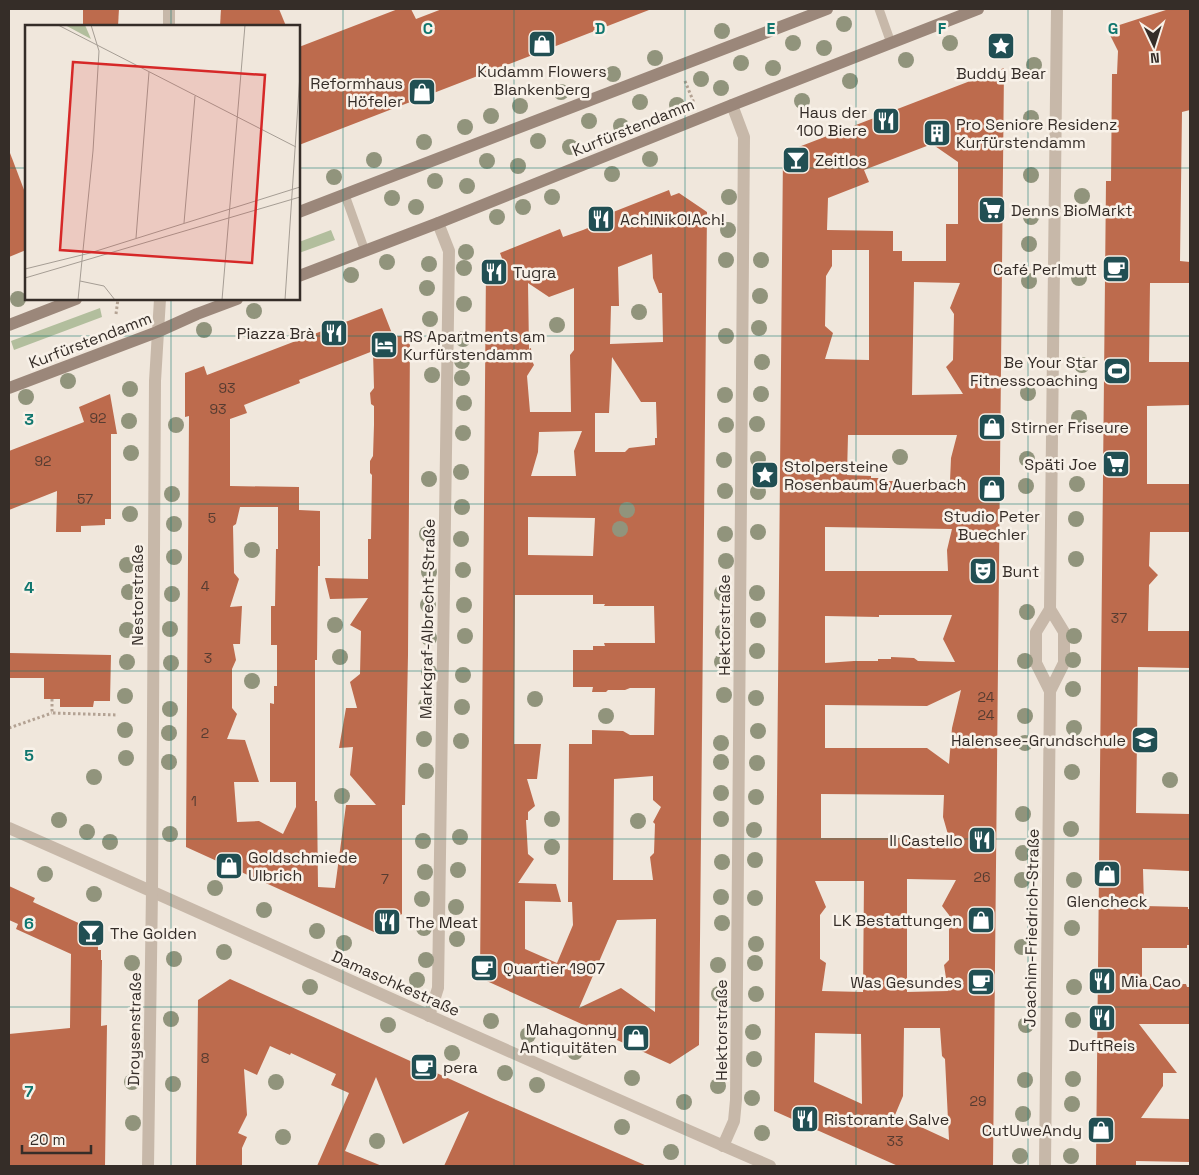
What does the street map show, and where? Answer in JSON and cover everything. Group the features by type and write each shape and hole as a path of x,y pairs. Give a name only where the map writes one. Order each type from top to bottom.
{"main road":[{"path":"300,212 827,9"},
{"name":"Kurfürstendamm","path":"300,276 438,223 978,9"},
{"path":"9,324 73,300"},
{"name":"Kurfürstendamm","path":"9,388 236,300"}],"street":[{"path":"169,25 170,9"},
{"path":"1050,609 1057,9"},
{"name":"Hektorstraße","path":"723,1146 734,1121 737,1090 744,137 732,105"},
{"name":"Markgraf-Albrecht-Straße","path":"429,1016 438,988 448,251 438,223"},
{"name":"Nestorstraße","path":"152,891 155,381 160,300"},
{"name":"Joachim-Friedrich-Straße","path":"1045,1166 1050,691 1064,663 1064,632 1050,609 1036,632 1036,663 1050,691"},
{"name":"Damaschkestraße","path":"9,828 770,1166"},
{"name":"Droysenstraße","path":"148,1166 152,891"}],"lane":[{"path":"879,9 891,43"},
{"path":"345,194 366,251"}],"path":[{"path":"685,79 694,104"},
{"path":"116,314 118,300"},
{"path":"52,699 52,713"},
{"path":"9,728 52,713 118,715"}],"green space":[{"path":"331,230 335,240 300,253 300,242"},
{"path":"100,308 102,317 14,350 11,341"}],"building":[{"path":"83,9 119,9 118,25 83,25"},
{"path":"221,9 279,9 286,25 220,25"},
{"path":"398,9 411,9 416,19 442,9 649,9 300,145 300,47"},
{"path":"1169,9 1190,9 1190,110 1182,112 1180,261 1190,262 1190,283 1150,283 1149,362 1190,362 1190,405 1147,406 1147,484 1190,484 1190,532 1150,532 1149,566 1158,575 1149,585 1148,631 1190,631 1190,668 1138,667 1136,813 1190,814 1189,871 1143,869 1144,906 1188,907 1190,909 1190,945 1187,945 1187,948 1142,948 1142,984 1186,984 1187,987 1190,987 1190,1024 1139,1024 1177,1073 1163,1073 1163,1086 1141,1118 1190,1119 1190,1162 1136,1161 1136,1166 1096,1166 1106,181 1111,181 1112,74 1117,74 1118,51 1107,29"},
{"path":"1004,68 993,1166 898,1166 774,1111 783,153","holes":["932,144 958,162 958,224 946,224 946,261 902,261 902,251 893,251 893,231 827,230 828,198 869,182 864,170","832,250 869,250 869,360 825,359 833,333 825,326 826,276 832,266","914,282 960,283 950,308 954,314 953,360 946,367 963,394 912,395","848,435 957,435 951,458 950,481 880,481 880,478 871,478 871,476 847,475","825,527 952,529 947,550 948,571 825,571","952,615 943,639 955,662 918,661 914,658 891,657 891,659 878,659 878,661 825,663 825,616","961,690 952,728 949,764 927,748 825,748 825,705 927,706","821,794 944,795 943,817 949,838 821,838","907,879 956,880 942,906 949,915 949,960 944,965 948,991 907,992","815,881 864,881 863,992 822,991 826,963 820,959 820,915 826,907","904,1028 940,1028 942,1056 945,1059 949,1140 895,1115 903,1096","815,1033 861,1034 862,1104 814,1082"]},
{"path":"10,153 25,192 25,250 9,257"},
{"path":"669,190 671,196 679,193 707,212 699,1045 670,1064 480,978 486,267 503,261 500,253 560,229 563,237 583,230 600,223 598,218","holes":["652,254 653,278 659,293 662,293 663,342 610,344 611,306 619,306 618,267","528,283 549,297 574,288 574,350 570,355 571,412 530,412 527,376 534,365 531,348 529,349","612,357 641,402 656,402 657,438 655,438 655,445 629,448 625,452 595,452 595,413 609,413","582,431 574,451 576,476 531,476 538,452 539,432","528,517 595,518 593,556 528,555","515,595 593,595 593,604 605,604 604,606 654,606 655,643 604,643 605,646 593,646 593,650 573,650 573,687 593,687 592,692 630,688 655,688 654,735 630,735 623,731 592,730 592,744 569,744 568,902 572,902 573,925 557,963 525,949 525,901 561,902 556,884 518,883 534,859 528,854 526,820 528,820 528,812 535,806 527,779 537,779 541,744 514,744","653,776 653,800 661,807 653,822 655,824 654,853 650,857 653,880 613,880 614,779","656,919 655,1012 621,988 579,1008 617,920"]},
{"path":"382,308 393,336 410,336 408,655 405,805 402,805 402,914 374,932 186,847 189,416 185,417 185,373 204,366 207,375","holes":["373,351 374,388 370,393 371,404 374,406 374,425 373,456 370,461 370,473 372,475 371,539 368,539 368,579 325,578 330,599 368,598 350,625 361,631 360,674 350,682 357,708 346,708 339,748 353,747 350,775 376,805 346,805 335,888 318,887 317,801 315,801 315,660 317,660 320,511 299,510 299,487 230,486 230,419 247,413 244,405 300,383 299,380","240,507 278,507 275,606 271,606 271,645 277,645 277,686 274,686 274,704 270,703 270,782 296,782 296,807 283,834 259,821 237,822 234,782 259,782 245,740 227,739 237,714 232,708 232,669 236,660 233,644 240,644 242,606 230,607 239,579 234,573 233,526 236,524"]},
{"path":"110,394 117,434 111,434 111,519 105,519 105,525 81,526 81,532 56,532 57,491 9,510 9,451 84,422 79,407"},
{"path":"9,653 111,655 110,701 94,701 93,707 60,707 60,699 44,699 44,678 9,678"},
{"path":"9,886 35,898 33,902 98,932 98,950 101,950 102,960 101,1026 107,1025 105,1166 9,1166 9,1034 70,1028 71,954 16,929 18,924 9,920"},
{"path":"230,979 496,1100 647,1166 444,1166 469,1111 403,1144 376,1077 345,1151 382,1166 317,1166 349,1093 331,1085 336,1074 291,1053 290,1055 270,1046 257,1075 244,1069 247,1115 238,1133 247,1137 242,1148 242,1166 196,1166 198,1000"}],"place":[{"name":"Kudamm Flowers Blankenberg","path":"542,44"},
{"name":"Buddy Bear","path":"1001,46"},
{"name":"Reformhaus Höfeler","path":"422,92"},
{"name":"Haus der 100 Biere","path":"886,121"},
{"name":"Pro Seniore Residenz Kurfürstendamm","path":"937,133"},
{"name":"Zeitlos","path":"796,160"},
{"name":"Denns BioMarkt","path":"992,210"},
{"name":"Ach!NikO!Ach!","path":"601,219"},
{"name":"Café Perlmutt","path":"1116,269"},
{"name":"Tugra","path":"494,272"},
{"name":"Piazza Brà","path":"334,333"},
{"name":"RS Apartments am Kurfürstendamm","path":"384,345"},
{"name":"Be Your Star Fitnesscoaching","path":"1117,371"},
{"name":"Stirner Friseure","path":"992,427"},
{"name":"Späti Joe","path":"1116,464"},
{"name":"Stolpersteine Rosenbaum & Auerbach","path":"765,475"},
{"name":"Studio Peter Buechler","path":"992,489"},
{"name":"Bunt","path":"983,571"},
{"name":"Halensee-Grundschule","path":"1145,740"},
{"name":"Il Castello","path":"982,840"},
{"name":"Goldschmiede Ulbrich","path":"229,866"},
{"name":"Glencheck","path":"1107,874"},
{"name":"LK Bestattungen","path":"981,920"},
{"name":"The Meat","path":"387,922"},
{"name":"The Golden","path":"91,933"},
{"name":"Quartier 1907","path":"484,968"},
{"name":"Mia Cao","path":"1102,981"},
{"name":"Was Gesundes","path":"981,982"},
{"name":"DuftReis","path":"1102,1018"},
{"name":"Mahagonny Antiquitäten","path":"636,1038"},
{"name":"pera","path":"424,1067"},
{"name":"Ristorante Salve","path":"805,1119"},
{"name":"CutUweAndy","path":"1101,1130"}]}
